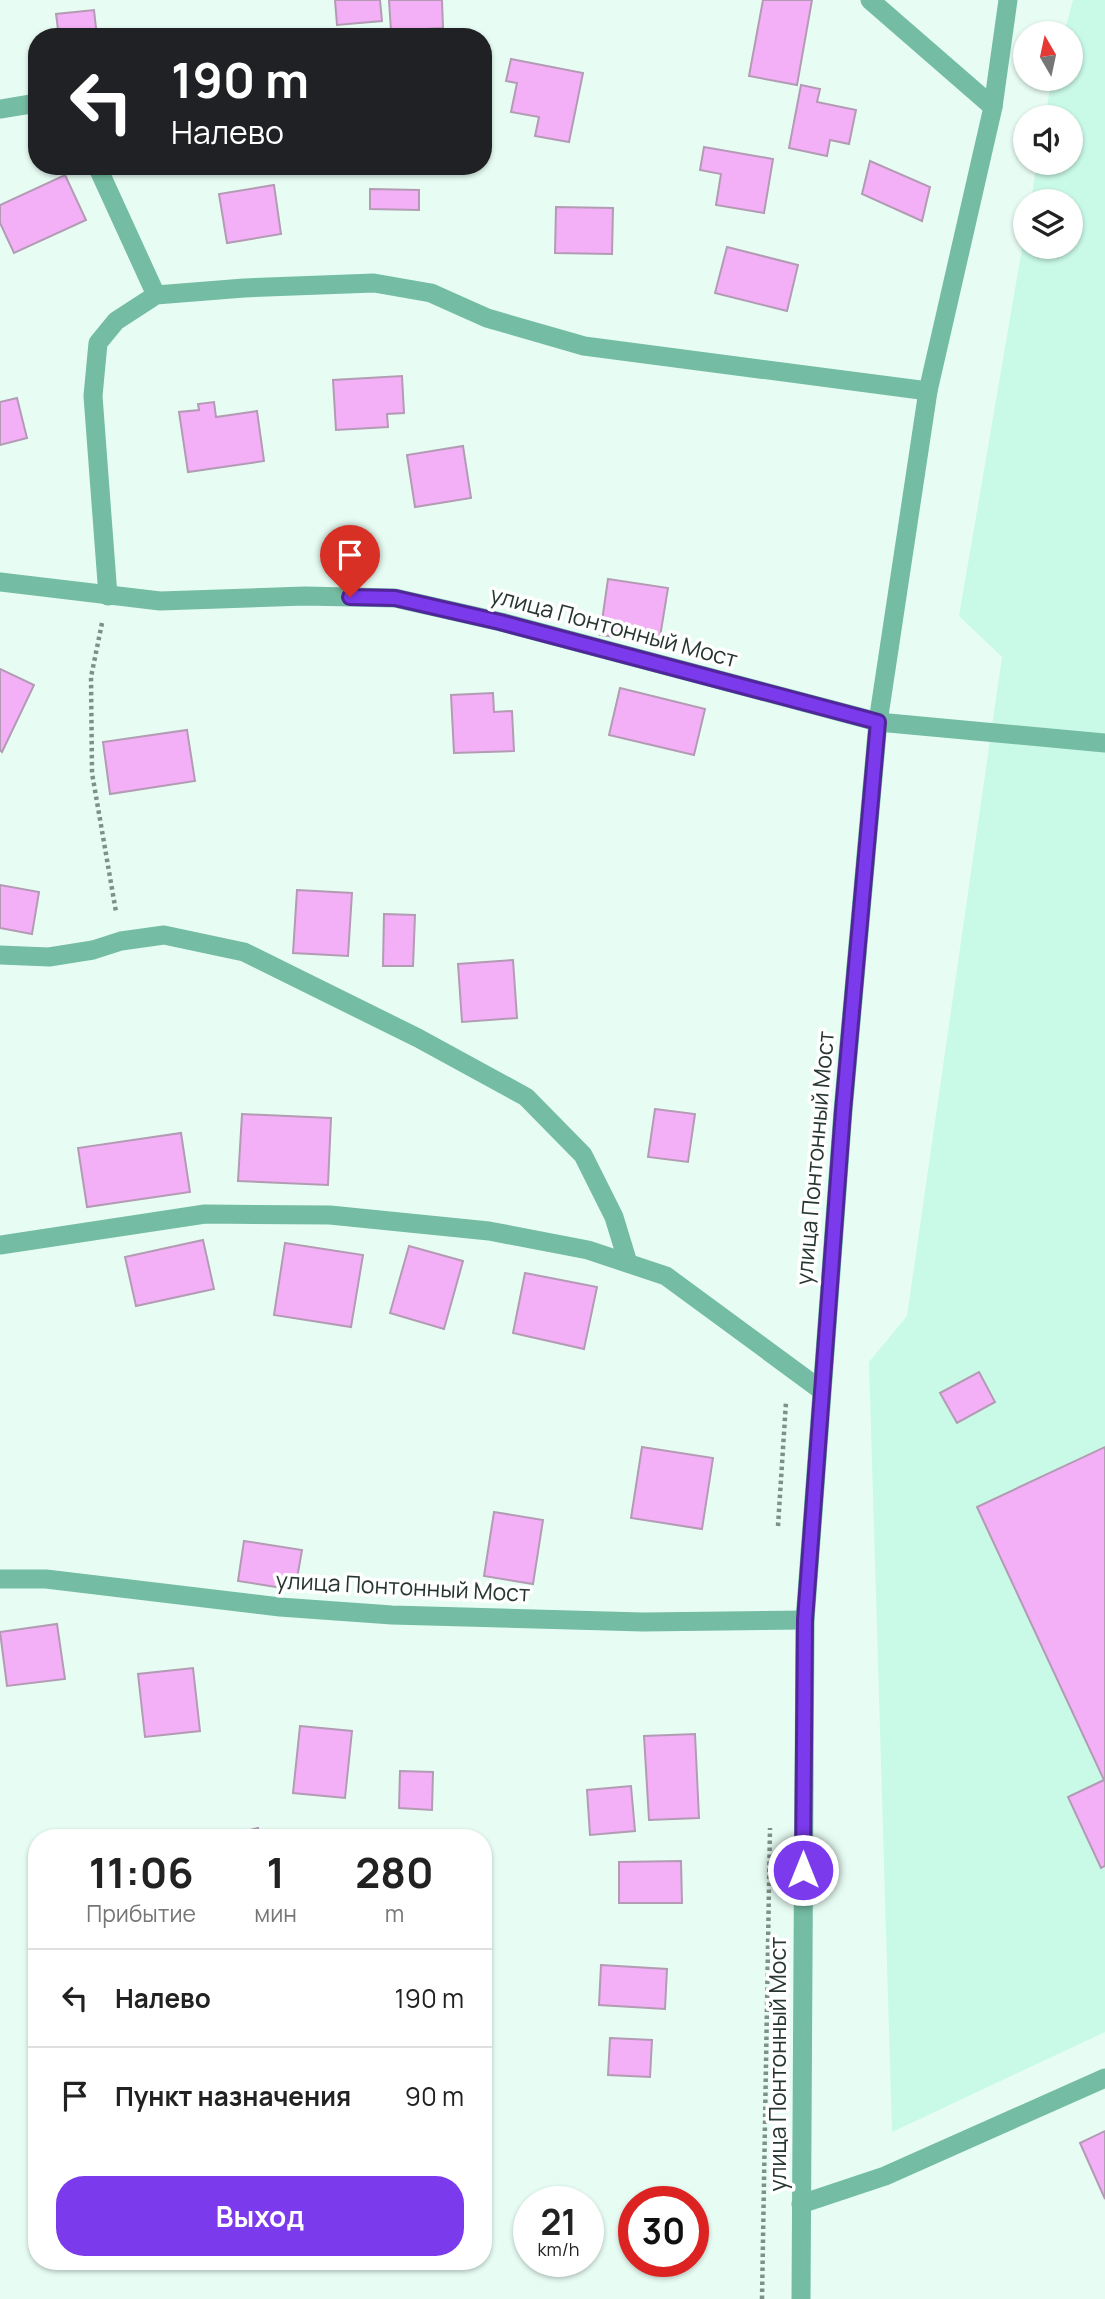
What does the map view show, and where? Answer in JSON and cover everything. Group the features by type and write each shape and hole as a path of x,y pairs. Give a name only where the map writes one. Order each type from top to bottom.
{"street":[{"path":"870,0 993,107"},
{"name":"улица Понтонный Мост","path":"801,2299 805,1620 821,1390 878,722 928,391 993,107 1008,0"},
{"path":"0,109 28,104"},
{"path":"101,175 156,295"},
{"path":"108,596 93,396 98,343 117,321 156,295 244,288 374,283 431,293 487,318 584,346 928,391"},
{"name":"улица Понтонный Мост","path":"0,582 160,601 305,596 395,598 500,622 878,722"},
{"path":"878,722 1105,743"},
{"path":"0,955 49,957 93,950 121,941 164,935 243,952 418,1038 526,1097 583,1155 614,1217 628,1264"},
{"path":"0,1245 205,1214 330,1215 489,1231 588,1250 666,1276 821,1390"},
{"name":"улица Понтонный Мост","path":"0,1579 46,1579 280,1607 392,1615 643,1622 805,1620"},
{"path":"801,2204 885,2176 1105,2078"}],"path":[{"path":"108,596 91,677 92,773 121,941"}],"shaded area":[{"path":"1073,0 1105,0 1105,2032 892,2132 869,1362 907,1316 1002,657 959,616 1020,259 1083,259 1083,189 1033,189 1035,175 1083,175 1083,105 1047,105 1050,91 1083,91 1083,21 1067,21"}],"building":[{"path":"335,0 380,0 382,21 337,25"},
{"path":"389,0 442,0 443,28 391,28"},
{"path":"763,0 812,0 797,85 749,76"},
{"path":"94,10 96,28 58,28 56,14"},
{"path":"511,59 583,73 569,142 535,136 539,117 511,112 517,83 506,81"},
{"path":"801,85 820,89 817,102 856,110 849,144 830,140 827,156 789,148"},
{"path":"704,147 773,159 764,213 716,205 721,174 700,170"},
{"path":"870,161 930,187 922,221 862,194"},
{"path":"65,175 86,220 14,253 0,223 0,205"},
{"path":"274,185 281,234 227,243 219,194"},
{"path":"370,189 419,190 419,210 370,209"},
{"path":"556,207 613,208 612,254 555,253"},
{"path":"727,247 798,265 787,311 715,293"},
{"path":"402,376 404,413 387,414 388,427 336,430 333,380"},
{"path":"17,398 27,438 0,445 0,402"},
{"path":"214,402 216,417 257,411 264,461 188,472 179,412 199,410 198,404"},
{"path":"463,446 471,498 415,507 407,455"},
{"path":"608,579 668,588 659,643 600,635"},
{"path":"0,669 34,685 2,752 0,750"},
{"path":"620,688 705,709 694,755 609,735"},
{"path":"493,693 494,712 512,711 514,751 454,753 451,695"},
{"path":"187,730 195,781 110,794 103,742"},
{"path":"0,885 39,892 32,934 0,928"},
{"path":"297,890 352,893 348,956 293,953"},
{"path":"384,914 415,915 413,966 383,966"},
{"path":"513,960 517,1018 462,1022 458,964"},
{"path":"655,1109 695,1114 688,1162 648,1157"},
{"path":"242,1114 331,1118 328,1185 238,1181"},
{"path":"181,1133 190,1192 87,1207 78,1148"},
{"path":"203,1240 214,1289 136,1306 125,1257"},
{"path":"285,1243 363,1255 351,1327 274,1315"},
{"path":"409,1246 463,1261 444,1329 390,1313"},
{"path":"525,1273 597,1287 584,1349 513,1333"},
{"path":"979,1372 995,1402 957,1423 940,1393"},
{"path":"642,1447 713,1458 702,1529 631,1518"},
{"path":"1105,1447 1105,1866 1101,1868 1068,1797 1104,1780 977,1507"},
{"path":"494,1512 543,1520 533,1584 484,1576"},
{"path":"244,1541 302,1550 295,1590 238,1581"},
{"path":"57,1624 65,1679 7,1686 0,1632"},
{"path":"193,1668 200,1731 145,1737 138,1674"},
{"path":"300,1726 352,1731 345,1798 293,1793"},
{"path":"695,1734 699,1818 649,1820 644,1736"},
{"path":"400,1771 433,1772 432,1810 399,1808"},
{"path":"631,1786 635,1831 590,1835 587,1790"},
{"path":"681,1861 682,1903 619,1903 619,1862"},
{"path":"601,1965 667,1969 665,2009 599,2005"},
{"path":"610,2038 652,2040 650,2077 608,2075"},
{"path":"1105,2131 1105,2199 1080,2143"}],"route":[{"path":"350,597 395,598 500,622 878,722 843,1111 805,1620 803,1870"}]}
